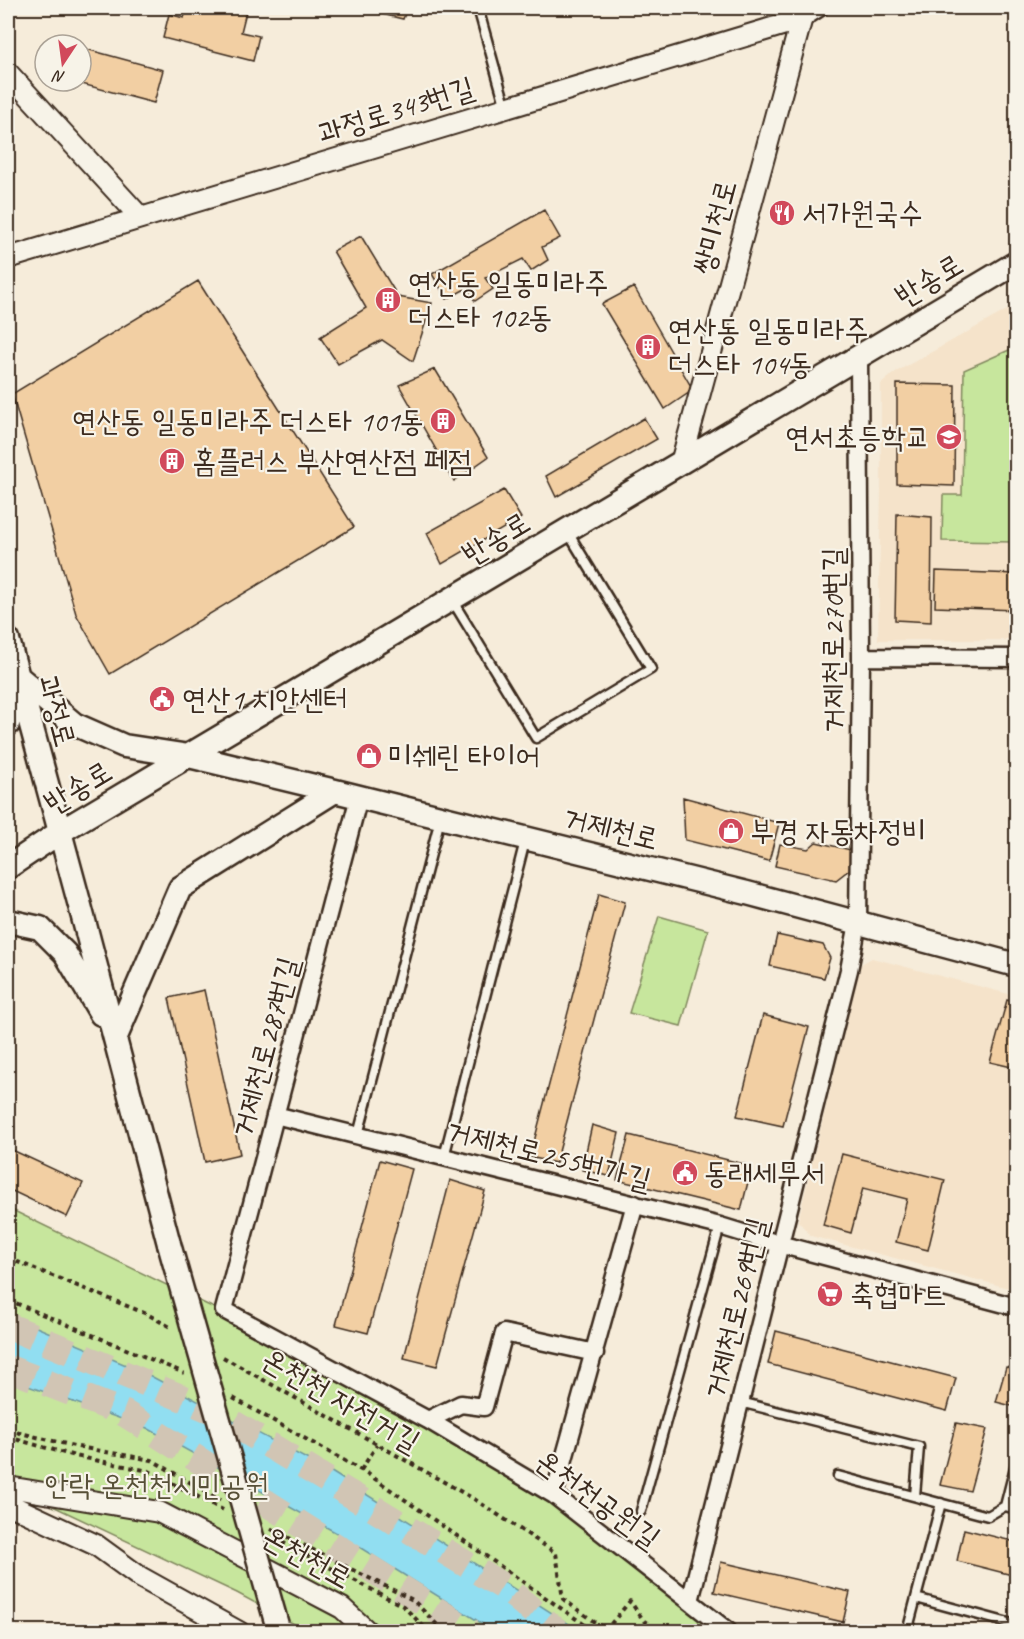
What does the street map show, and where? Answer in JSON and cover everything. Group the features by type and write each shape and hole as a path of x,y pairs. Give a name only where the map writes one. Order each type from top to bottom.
{"main road":[{"name":"반송로","path":"8,867 60,832 1017,263"},
{"name":"과정로","path":"8,640 169,1244 277,1628"},
{"name":"거제천로","path":"16,675 74,724 124,746 189,756 335,791 1017,964"},
{"path":"8,724 16,675"},
{"path":"115,1039 180,888 335,791"},
{"path":"8,921 40,928 65,953 115,1039"}],"street":[{"path":"804,13 819,8"},
{"name":"과정로343번길","path":"8,258 506,108 804,13"},
{"name":"쌍미천로","path":"681,463 804,13"},
{"path":"8,73 141,218"},
{"name":"거제천로270번길","path":"858,923 861,657 859,356"},
{"path":"861,657 1017,658"},
{"name":"거제천로287번길","path":"224,1310 359,797"},
{"name":"거제천로269번길","path":"690,1601 849,970 858,923"},
{"name":"거제천로255번가길","path":"275,1115 635,1204 1017,1307"},
{"path":"554,1495 635,1204"},
{"name":"온천천공원길","path":"224,1310 428,1420 554,1495 729,1632"},
{"path":"428,1420 461,1404 484,1407 504,1333 595,1353"},
{"name":"온천천로","path":"8,1487 159,1512 342,1608 368,1632"},
{"path":"8,1504 96,1545 140,1577 239,1632"}],"lane":[{"path":"478,8 506,108"},
{"path":"452,599 536,738 651,669 567,531"},
{"path":"358,1135 440,818"},
{"path":"444,1157 526,838"},
{"path":"641,1510 720,1226"},
{"path":"740,1402 919,1447 915,1496"},
{"path":"838,1476 988,1516 1005,1506 1017,1463"},
{"path":"908,1632 941,1503"},
{"path":"1005,1506 1017,1509"},
{"path":"916,1599 1017,1625"}],"path":[{"path":"8,1258 147,1314 177,1331"},
{"path":"8,1300 193,1377"},
{"name":"온천천 자전거길","path":"217,1354 474,1499 556,1552 562,1599 606,1631 630,1601 644,1621 662,1632"},
{"path":"224,1392 361,1470 595,1632"},
{"path":"361,1470 377,1445"}],"shaded area":[{"name":"연서초등학교","path":"1016,305 1016,640 878,640 881,384 894,373"},
{"path":"872,958 1016,996 1016,1290 811,1236 798,1221 861,964"}],"green space":[{"path":"1016,347 1016,542 942,541 943,495 962,495 964,370"},
{"path":"659,916 708,930 681,1026 629,1013"},
{"name":"안락 온천천시민공원","path":"8,1208 214,1308 554,1499 720,1631 307,1631 237,1593 8,1486"}],"water":[{"path":"8,1315 145,1373 333,1473 580,1631 494,1631 335,1532 147,1428 8,1379"}],"building":[{"path":"187,8 247,8 241,32 259,36 253,61 163,38 169,14 184,18"},
{"path":"357,8 407,8 403,19"},
{"path":"93,51 163,70 154,103 93,87"},
{"path":"544,210 560,238 542,247 548,260 531,271 523,259 485,278 493,289 475,301 467,288 447,299 432,274"},
{"name":"연산동 일동미라주 더스타 102동","path":"361,236 398,297 432,303 413,361 382,340 338,364 320,337 366,308 333,251"},
{"name":"홈플러스 부산연산점 페점","path":"198,281 354,527 110,674 76,614 12,394"},
{"name":"연산동 일동미라주 더스타 104동","path":"634,287 693,390 665,409 602,304"},
{"name":"연산동 일동미라주 더스타 101동","path":"435,369 488,457 454,481 399,385"},
{"path":"897,384 955,385 954,486 897,484"},
{"path":"644,418 657,439 556,497 546,476"},
{"path":"504,490 521,518 442,564 427,533"},
{"path":"897,514 932,517 931,622 895,620"},
{"path":"936,571 1016,574 1016,610 935,607"},
{"name":"부경 자동차정비","path":"683,797 779,823 769,861 685,840"},
{"path":"816,842 851,850 850,869 836,880 775,866 780,844 808,849"},
{"path":"599,894 625,902 556,1163 530,1157"},
{"path":"777,935 823,945 830,958 824,978 770,966"},
{"path":"204,990 240,1154 205,1162 169,998"},
{"path":"1007,1000 1016,1002 1016,1068 990,1062"},
{"path":"763,1015 809,1027 783,1126 737,1116"},
{"path":"592,1125 619,1133 609,1176 582,1170"},
{"name":"동래세무서","path":"629,1135 752,1166 741,1210 617,1180"},
{"path":"8,1148 83,1183 67,1217 8,1189"},
{"path":"842,1154 945,1180 928,1250 896,1242 907,1199 863,1188 851,1233 823,1225"},
{"path":"380,1160 412,1169 368,1333 336,1325"},
{"path":"450,1180 485,1191 437,1366 404,1358"},
{"path":"776,1331 956,1378 947,1411 768,1364"},
{"path":"1006,1367 1016,1369 1016,1407 996,1402"},
{"path":"956,1423 987,1429 970,1491 940,1485"},
{"path":"964,1529 1016,1542 1016,1576 957,1561"},
{"path":"721,1562 850,1592 843,1622 714,1592"}],"tunnel":[{"path":"8,1326 211,1410 504,1587 558,1632"},
{"path":"8,1368 124,1413 471,1632"}],"place":[{"name":"서가원국수","path":"782,213"},
{"name":"연산동 일동미라주 더스타 102동","path":"388,300"},
{"name":"연산동 일동미라주 더스타 104동","path":"648,347"},
{"name":"연산동 일동미라주 더스타 101동","path":"443,421"},
{"name":"연서초등학교","path":"949,437"},
{"name":"홈플러스 부산연산점 페점","path":"172,461"},
{"name":"연산1 치안센터","path":"162,699"},
{"name":"미쉐린 타이어","path":"369,756"},
{"name":"부경 자동차정비","path":"731,831"},
{"name":"동래세무서","path":"685,1173"},
{"name":"축협마트","path":"830,1294"}]}
